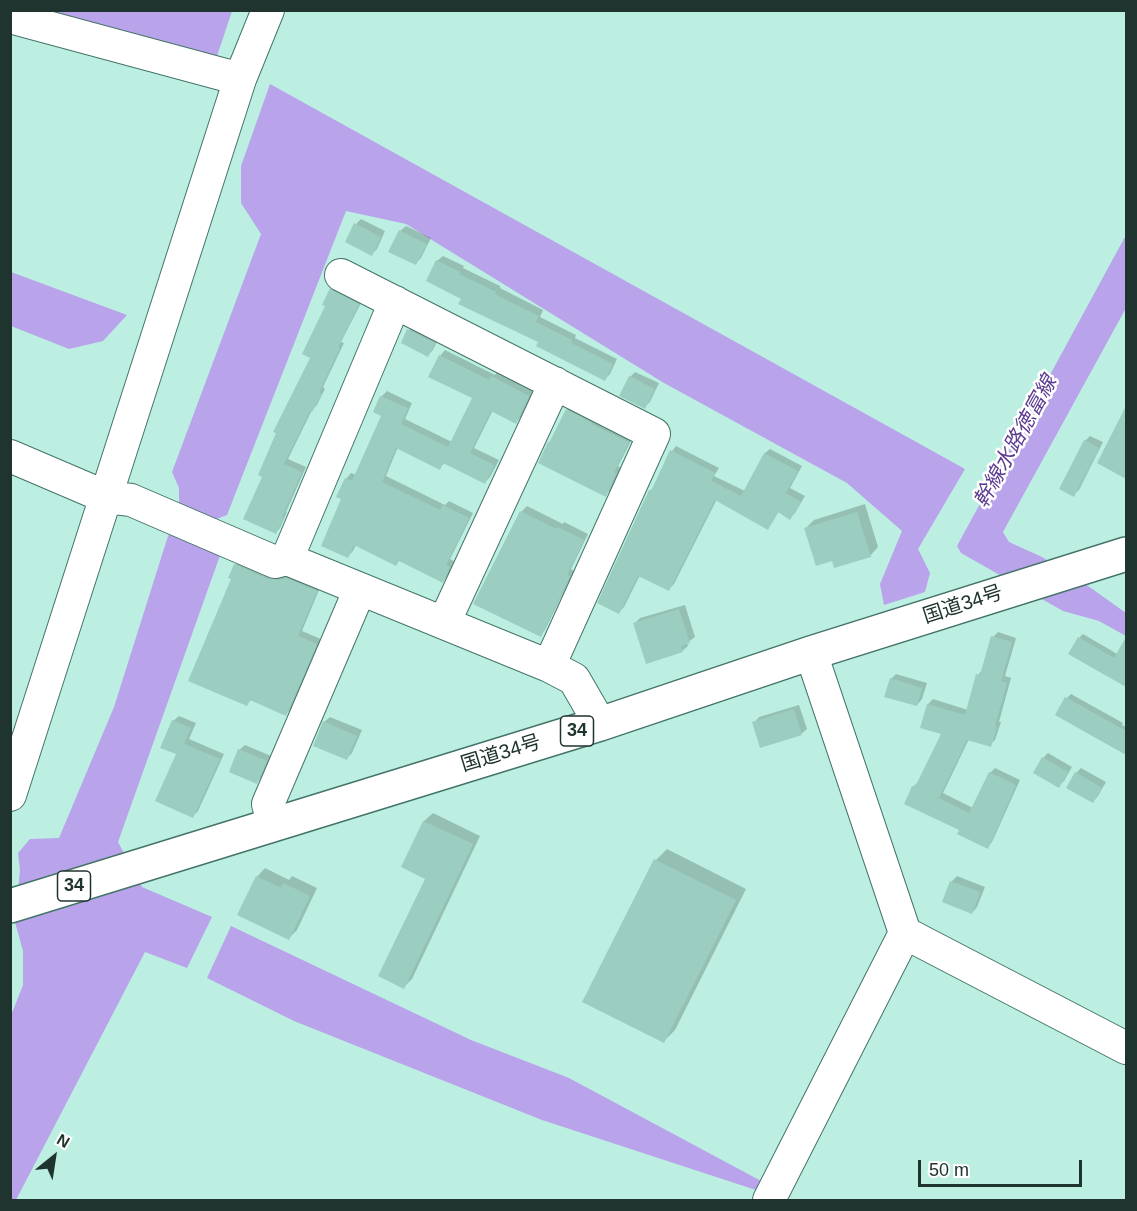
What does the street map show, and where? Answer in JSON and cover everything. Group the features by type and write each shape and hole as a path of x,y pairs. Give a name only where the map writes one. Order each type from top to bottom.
{"highway":[{"name":"国道34号","path":"11,905 600,724 811,653 1113,558"}],"street":[{"path":"10,795 240,79 268,10"},
{"path":"10,17 240,79"},
{"path":"341,275 654,434 549,666"},
{"path":"287,559 395,302"},
{"path":"444,623 555,383"},
{"path":"10,456 106,497 131,500 274,561 287,559 549,666 574,679 600,724"},
{"path":"273,824 268,804 360,589"},
{"path":"811,653 905,933 1126,1048"},
{"path":"770,1200 905,933"}],"water":[{"path":"29,11 232,11 215,62"},
{"path":"270,84 965,469 918,549 930,573 925,592 884,605 880,584 902,531 847,483 664,383 406,224 346,211 227,515 214,520 223,547 118,842 142,887 212,917 187,968 145,952 16,1200 10,1200 10,1018 23,985 23,951 15,922 20,870 18,853 30,839 59,838 114,707 168,536 179,520 179,488 172,472 261,234 241,203 241,166"},
{"name":"幹線水路徳富線","path":"1126,235 1126,308 1003,532 1009,542 1042,557 1126,613 1126,636 1099,621 1063,611 961,553 957,546"},
{"path":"10,272 127,315 103,341 69,349 11,326"},
{"path":"231,926 471,1040 569,1078 763,1182 759,1191 542,1120 294,1021 207,978"}],"building":[{"path":"354,223 381,237 372,256 345,242"},
{"path":"399,230 427,244 416,265 388,252"},
{"path":"436,260 539,316 536,322 613,364 605,381 536,346 538,342 458,304 461,299 426,281"},
{"path":"330,288 359,304 319,392 322,394 312,412 310,411 284,464 302,472 276,534 243,519 262,477 258,475 276,433 273,432 310,358 302,354 325,306 322,305"},
{"path":"407,329 435,343 428,357 401,343"},
{"path":"439,355 489,380 491,376 529,396 516,424 491,411 470,453 494,465 485,484 443,463 440,470 396,448 382,482 440,510 443,505 469,518 446,565 450,567 443,583 399,561 396,566 354,545 348,558 321,546 341,499 336,497 345,478 352,481 381,416 373,412 380,396 408,408 401,424 448,447 472,398 428,377"},
{"path":"629,376 655,389 645,409 619,396"},
{"path":"1126,406 1126,479 1097,463"},
{"path":"566,409 629,442 614,472 616,473 606,497 538,463"},
{"path":"1084,440 1099,448 1074,497 1059,489"},
{"path":"670,450 715,473 711,481 741,496 764,453 798,471 786,493 801,502 790,520 778,512 768,530 715,500 669,591 638,576 619,614 597,603"},
{"path":"520,511 584,540 541,637 473,604"},
{"path":"857,512 871,557 834,568 832,561 816,566 804,528"},
{"path":"234,564 268,579 286,578 317,591 298,636 317,644 286,716 250,700 247,706 188,681 231,579 228,578"},
{"path":"679,609 690,643 681,646 683,652 646,664 633,623"},
{"path":"991,636 1012,642 1001,681 1007,683 991,747 967,740 939,798 969,813 989,772 1016,785 988,849 957,834 959,830 904,804 941,734 920,728 927,704 965,715 976,674 980,675"},
{"path":"1078,637 1114,658 1126,637 1126,687 1068,654"},
{"path":"890,678 922,688 917,706 884,697"},
{"path":"1065,697 1126,731 1126,755 1055,715"},
{"path":"794,709 802,735 760,748 752,722"},
{"path":"172,720 191,728 184,744 220,759 193,818 155,801 176,754 160,748"},
{"path":"323,721 357,736 347,760 313,746"},
{"path":"238,749 267,761 257,784 229,772"},
{"path":"1042,757 1068,772 1059,788 1033,773"},
{"path":"1075,772 1102,788 1093,803 1066,788"},
{"path":"423,821 473,844 404,989 378,976 425,879 401,867"},
{"path":"654,859 736,900 664,1043 582,1002"},
{"path":"256,876 281,888 283,883 310,896 289,940 237,915"},
{"path":"950,881 980,892 972,914 942,902"}]}
